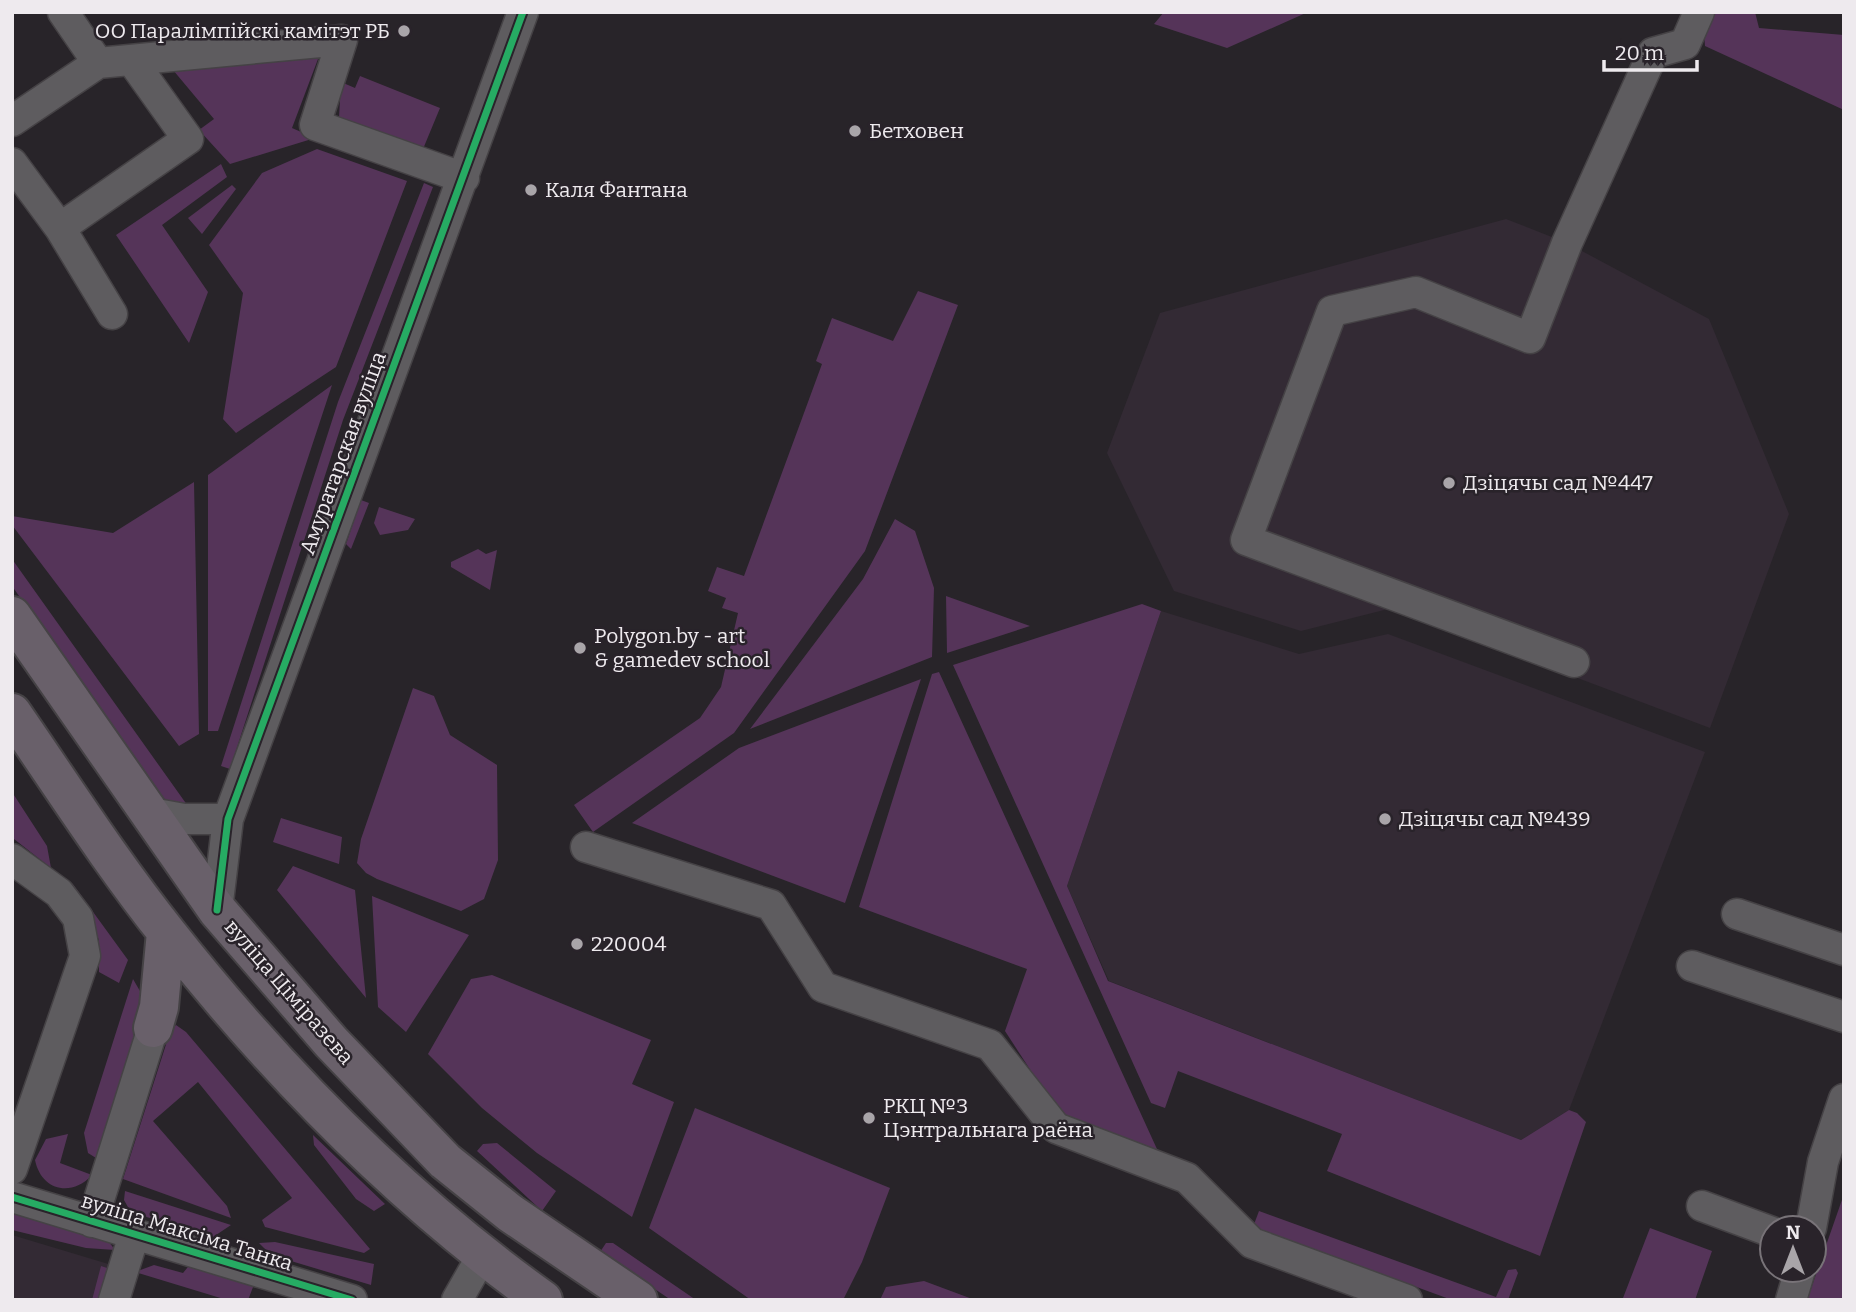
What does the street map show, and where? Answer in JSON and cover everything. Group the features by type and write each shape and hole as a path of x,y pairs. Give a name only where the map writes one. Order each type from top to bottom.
{"main road":[{"name":"вуліца Ціміразева","path":"12,616 217,910 331,1042 445,1161 510,1213 638,1300"},
{"path":"12,712 166,932 301,1090 361,1151 482,1256 543,1300"},
{"path":"153,1028 159,1007 166,932"},
{"path":"153,1028 185,1007 206,1008 238,1019"},
{"path":"482,1256 510,1213"}],"street":[{"path":"63,12 97,64"},
{"name":"Амуратарская вуліца","path":"217,910 228,819 523,12"},
{"path":"1574,662 1246,540 1332,311 1416,292 1530,338 1567,243 1653,53 1685,44 1699,12"},
{"path":"12,121 97,64 342,40 315,125 464,178"},
{"path":"60,228 188,139 133,62"},
{"path":"12,163 60,228 112,314"},
{"path":"150,813 184,819 228,819"},
{"path":"586,848 771,905 822,987 990,1045 1056,1128 1187,1178 1252,1242 1407,1300"},
{"path":"12,859 60,893 78,918 85,956 12,1169"},
{"path":"1737,914 1844,950"},
{"path":"1692,966 1844,1017"},
{"path":"92,1222 153,1028"},
{"path":"1816,1214 1833,1164 1844,1099"},
{"name":"вуліца Максіма Танка","path":"12,1196 352,1300"},
{"path":"1702,1206 1758,1227"},
{"path":"114,1300 134,1235"},
{"path":"457,1300 482,1256"}],"shaded area":[{"path":"1164,12 1308,12 1227,48 1154,24"},
{"path":"1708,12 1755,12 1759,28 1844,35 1844,110 1705,46 1703,21"},
{"path":"304,48 318,59 292,128 315,138 230,164 199,130 214,119 173,70"},
{"path":"360,76 440,108 423,149 339,118 341,82 355,88"},
{"path":"317,149 407,181 336,367 236,433 223,419 243,293 209,245 262,173"},
{"path":"221,164 227,177 162,225 208,292 189,343 116,235"},
{"path":"424,183 433,187 343,420 230,769 221,766 338,402"},
{"path":"232,185 236,189 202,234 188,218"},
{"name":"Дзіцячы сад №447","path":"1506,219 1567,243 1709,319 1789,514 1710,728 1392,608 1301,631 1174,591 1107,453 1160,313"},
{"path":"918,291 958,305 865,551 734,733 593,832 574,805 700,718 721,687 738,613 722,608 726,598 708,591 717,567 744,576 822,364 816,361 832,318 893,341"},
{"path":"332,385 218,731 208,731 208,475"},
{"path":"194,482 199,734 179,746 12,525 12,516 113,533"},
{"path":"361,500 369,503 351,549 346,544"},
{"path":"379,507 415,519 408,530 380,535 374,523"},
{"path":"895,519 915,531 934,588 932,657 750,729 863,579"},
{"path":"478,549 486,554 497,550 490,590 451,567 451,562"},
{"path":"12,559 190,809 166,804 12,586"},
{"path":"946,596 1030,626 947,653"},
{"path":"1142,604 1161,611 1067,886 1108,981 1521,1140 1569,1110 1577,1113 1586,1122 1540,1256 1327,1171 1342,1134 1178,1071 1165,1108 1151,1103 953,665"},
{"name":"Дзіцячы сад №439","path":"1161,611 1299,654 1388,634 1705,752 1569,1110 1521,1140 1109,981 1067,886"},
{"path":"939,672 1162,1160 1063,1120 1005,1031 1027,969 859,907 932,674"},
{"path":"921,679 845,903 632,823 739,748"},
{"path":"413,688 434,696 450,735 497,765 498,860 484,899 461,911 377,879 366,873 357,863 361,839"},
{"path":"12,792 47,846 51,868 14,839"},
{"path":"281,818 342,837 339,864 273,842"},
{"path":"293,866 355,890 366,998 277,890"},
{"path":"72,883 128,960 119,983 99,972 99,940"},
{"path":"372,896 469,935 406,1032 378,1007"},
{"path":"492,975 651,1040 632,1084 674,1102 632,1217 537,1153 482,1108 428,1054 471,979"},
{"path":"133,979 148,1005 96,1158 88,1153 84,1133"},
{"path":"176,1025 186,1032 370,1249 364,1253 265,1227 262,1220 292,1198 198,1082 153,1121 227,1206 231,1218 123,1179 170,1032"},
{"path":"695,1108 890,1188 862,1262 843,1300 751,1300 649,1228"},
{"path":"68,1134 60,1163 92,1175 75,1187 66,1188 50,1184 43,1178 35,1160 46,1139"},
{"path":"313,1135 385,1204 374,1211 356,1199 314,1145"},
{"path":"497,1143 556,1191 542,1211 477,1151 483,1144"},
{"path":"125,1191 231,1225 213,1237 140,1215 129,1209 124,1200"},
{"path":"1844,1194 1844,1300 1807,1300 1813,1284 1828,1284 1828,1240"},
{"path":"12,1210 109,1242 115,1250 86,1248 12,1230"},
{"path":"1259,1211 1496,1297 1508,1270 1516,1269 1518,1273 1508,1300 1452,1300 1253,1227"},
{"path":"1650,1228 1712,1251 1695,1300 1623,1298"},
{"path":"12,1235 135,1272 127,1300 12,1300"},
{"path":"275,1242 374,1264 371,1285 271,1255 259,1243"},
{"path":"606,1243 613,1243 696,1300 671,1300 600,1252"},
{"path":"192,1262 255,1282 248,1300 227,1300 135,1272 154,1265 183,1273"},
{"path":"101,1266 113,1270 104,1300 92,1300"},
{"path":"924,1281 975,1300 880,1300 886,1287"}],"cycle path":[{"path":"217,910 228,819 523,12"},
{"path":"12,1197 352,1300"}],"place":[{"name":"OO Паралімпійскі камітэт РБ","path":"404,31"},
{"name":"Бетховен","path":"855,131"},
{"name":"Каля Фантана","path":"531,190"},
{"name":"Дзіцячы сад №447","path":"1449,483"},
{"name":"Polygon.by - art & gamedev school","path":"580,648"},
{"name":"Дзіцячы сад №439","path":"1385,819"},
{"name":"220004","path":"577,944"},
{"name":"РКЦ №3 Цэнтральнага раёна","path":"869,1118"}]}
